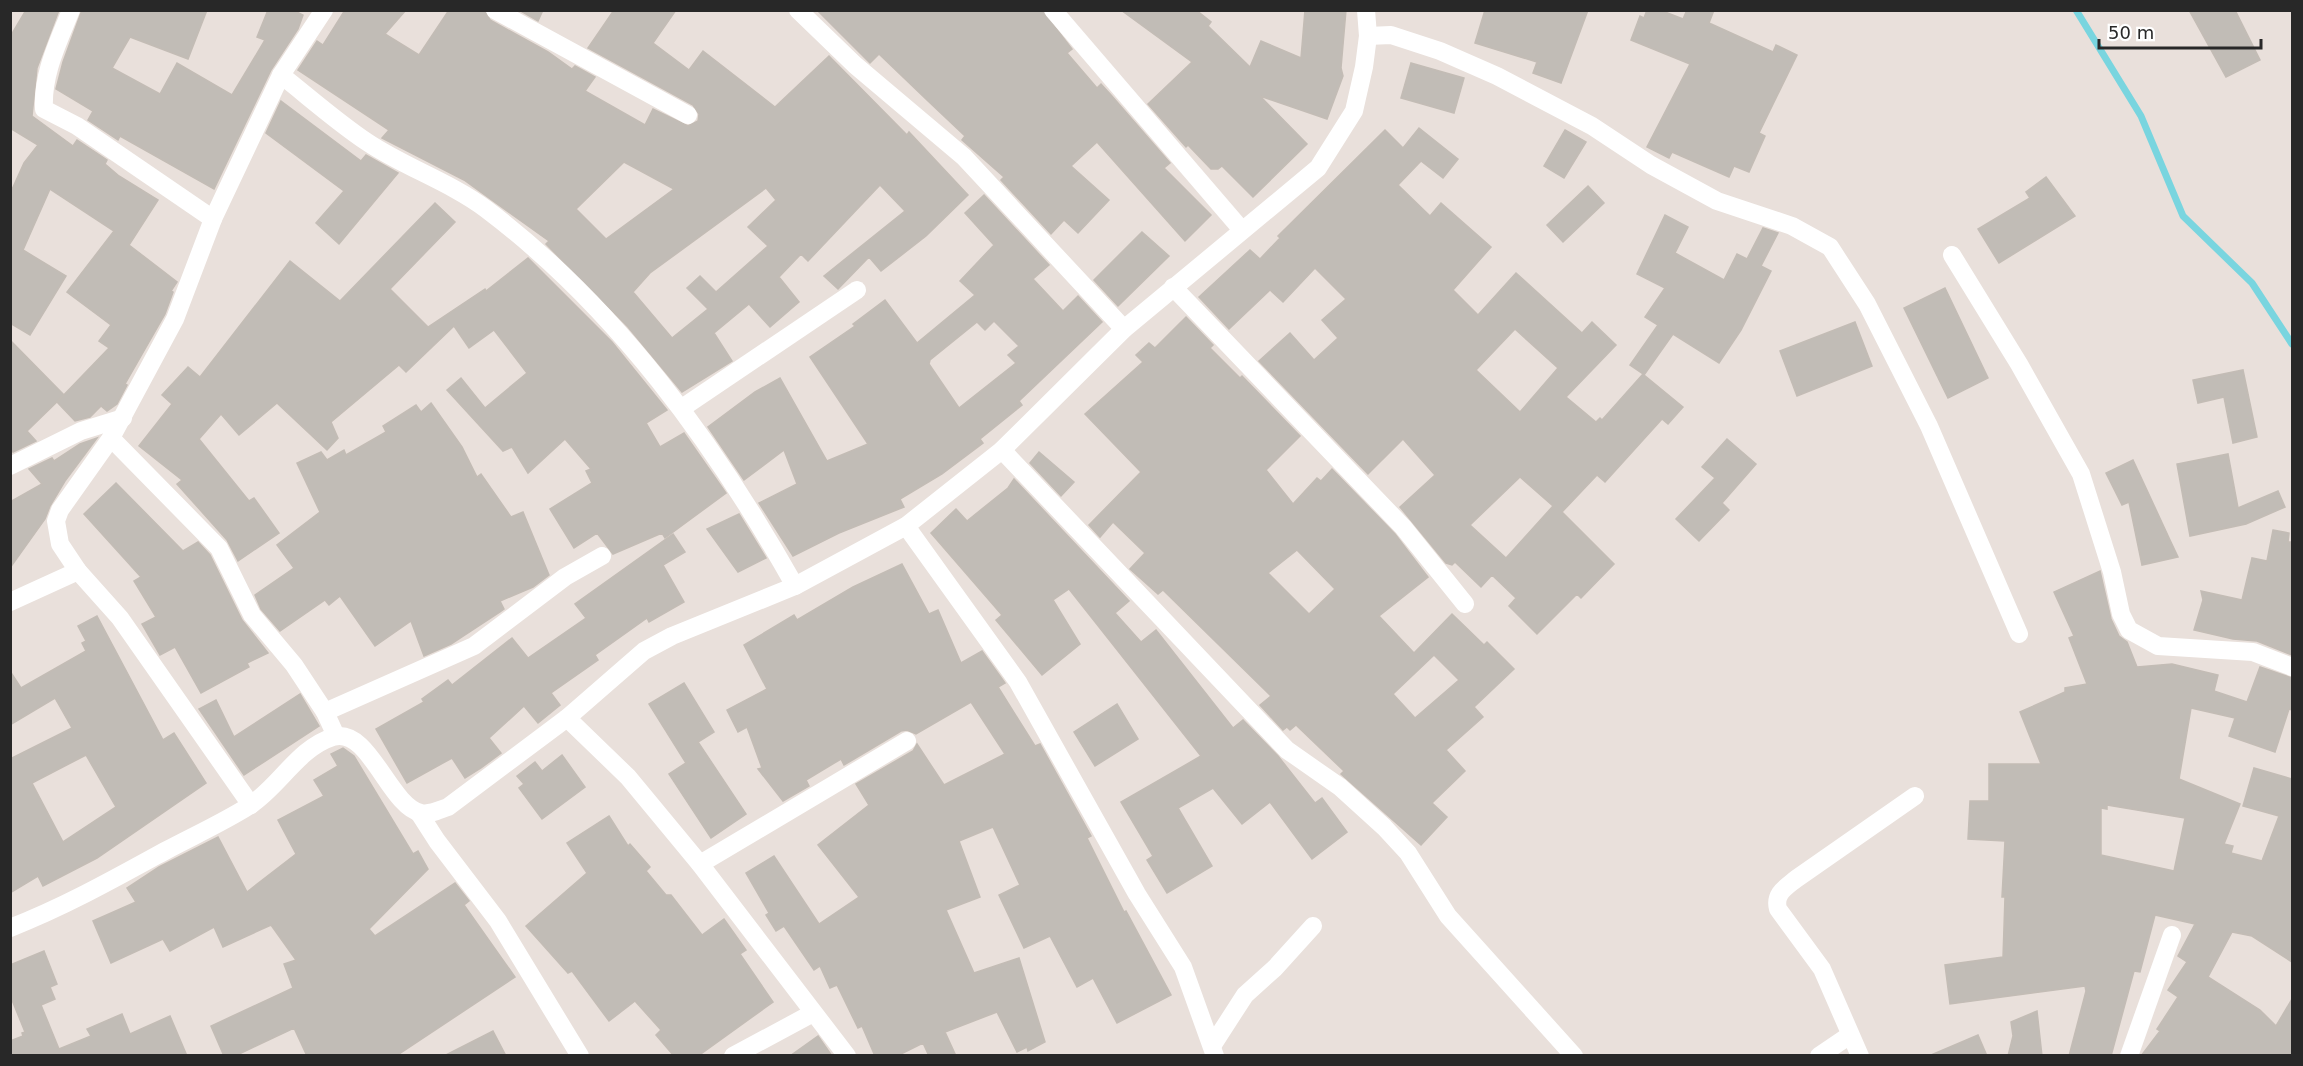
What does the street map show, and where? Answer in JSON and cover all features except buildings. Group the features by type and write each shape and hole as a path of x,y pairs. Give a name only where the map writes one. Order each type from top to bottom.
{"street":[{"path":"72,10 50,63 43,89 44,109 76,126 213,219"},
{"path":"251,805 120,618 78,571 60,544 56,521 60,510 123,418 176,319 213,219 281,75 324,10"},
{"path":"495,10 688,115"},
{"path":"798,10 855,64 964,157 1124,329"},
{"path":"1053,10 1241,230"},
{"path":"419,813 436,812 447,807 567,717 644,651 672,636 795,586 906,526 1002,450 1124,329 1318,168 1354,111 1368,36 1366,10"},
{"path":"1368,36 1391,35 1440,51 1497,76 1592,126 1651,165 1717,201 1792,226 1830,247 1867,304 1929,426 2019,634"},
{"path":"281,75 367,142 483,206 524,238 644,361 682,408 768,538 795,586"},
{"path":"1952,255 2019,364 2080,474 2112,572 2121,614 2129,630 2158,646 2253,652 2292,667"},
{"path":"1173,287 1403,527 1465,603"},
{"path":"682,408 857,290"},
{"path":"10,466 81,431 123,418"},
{"path":"111,438 219,548 252,615 294,665 325,712 336,736"},
{"path":"1002,450 1287,750 1340,787 1384,826 1408,853 1448,916 1574,1056"},
{"path":"906,526 1018,682 1137,894 1183,967 1214,1051"},
{"path":"325,712 474,646 565,577 602,556"},
{"path":"10,602 78,571"},
{"path":"567,717 628,777 700,864 847,1056"},
{"path":"10,928 85,895 251,805 313,748 336,736 345,736 358,745 403,802 419,813 437,842 498,921 580,1056"},
{"path":"700,864 908,741"},
{"path":"1860,1056 1822,969 1778,909 1776,902 1783,890 1796,879 1915,796"},
{"path":"1214,1051 1245,995 1275,968 1313,926"},
{"path":"2129,1056 2172,935"},
{"path":"733,1056 813,1013"},
{"path":"1819,1056 1850,1035"}],"waterway":[{"path":"2076,10 2141,116 2183,216 2252,283 2292,344"}]}
